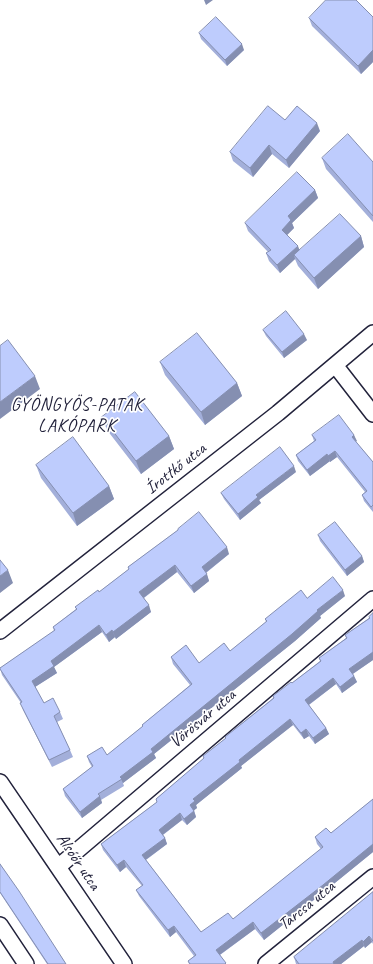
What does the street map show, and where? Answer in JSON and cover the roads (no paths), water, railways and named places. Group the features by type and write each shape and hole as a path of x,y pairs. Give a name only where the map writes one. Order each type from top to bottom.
{"street":[{"name":"Írottkő utca","path":"0,631 278,413 373,333"},
{"path":"335,365 373,414"},
{"name":"Vörösvár utca","path":"58,867 373,599"},
{"name":"Alsóőr utca","path":"0,782 124,964"},
{"name":"Tarcsa utca","path":"266,964 373,877"},
{"path":"0,925 26,964"}],"district":[{"name":"GYÖNGYÖS-PATAK LAKÓPARK","path":"77,415"}]}
